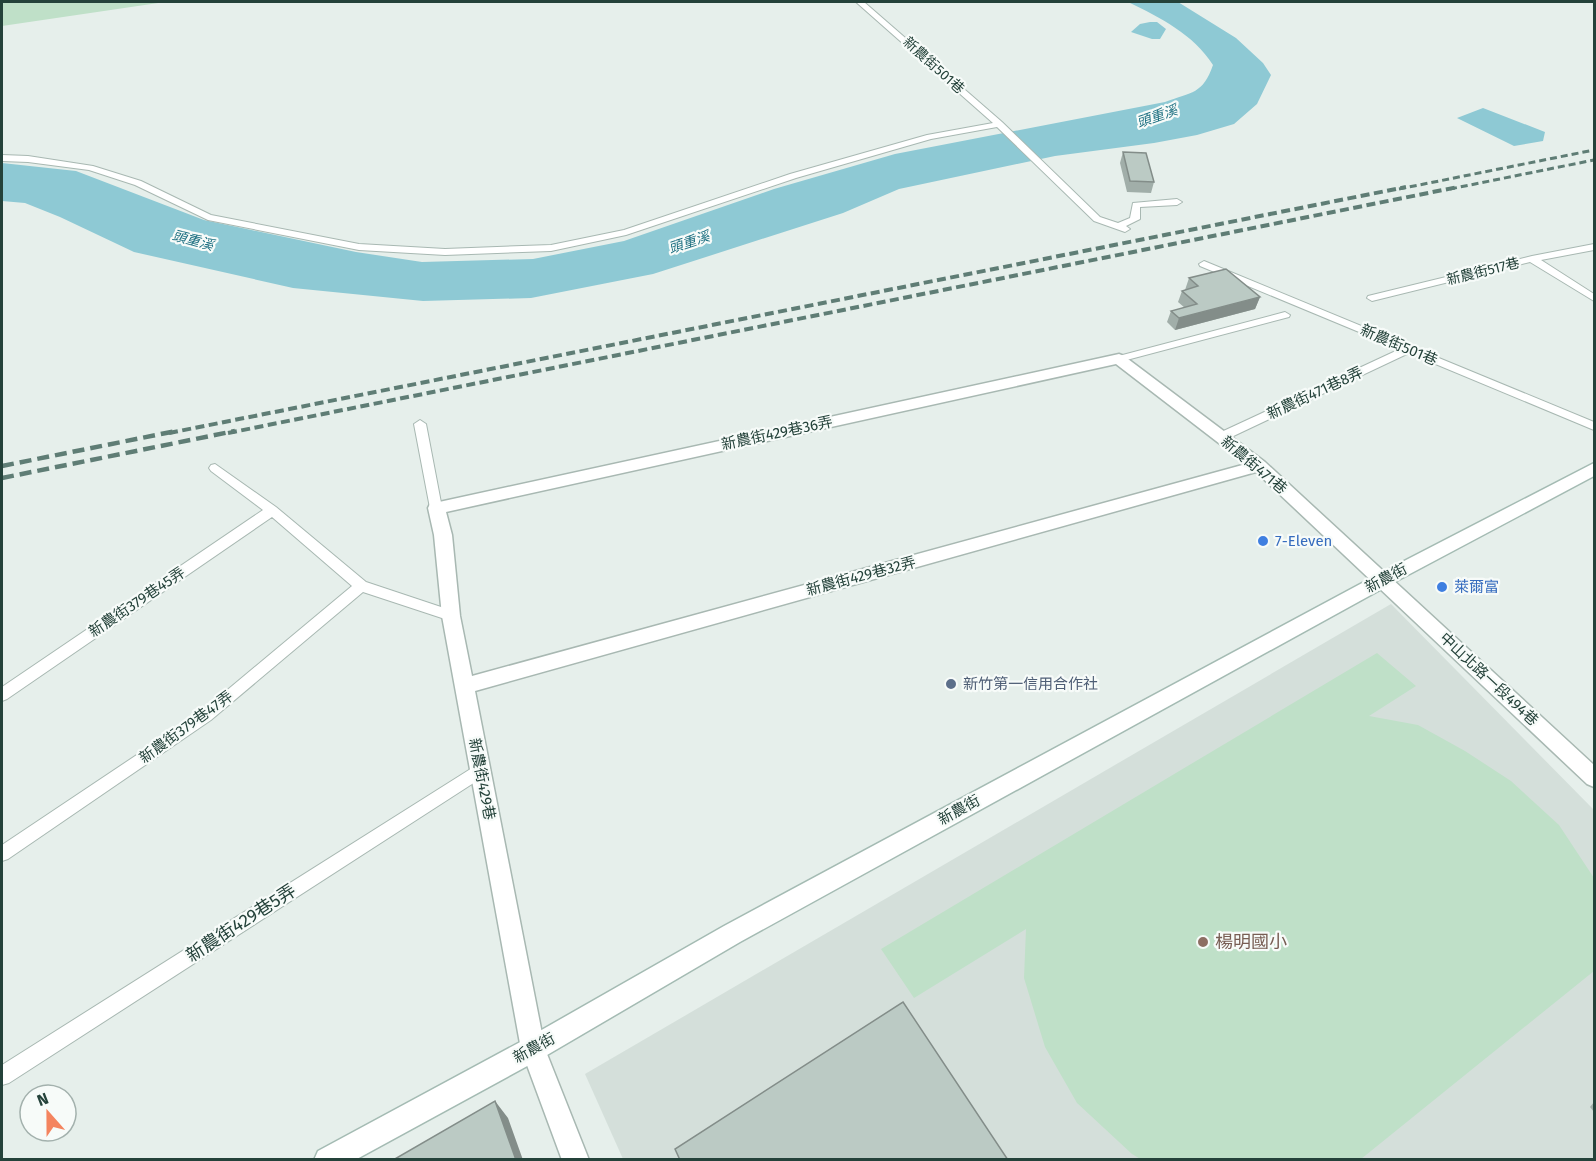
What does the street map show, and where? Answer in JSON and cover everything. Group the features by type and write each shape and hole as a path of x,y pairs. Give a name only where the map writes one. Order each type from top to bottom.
{"street":[{"name":"新農街471巷","path":"1119,358 1259,466 1383,580"},
{"name":"新農街429巷36弄","path":"436,508 1119,358"},
{"name":"新農街429巷32弄","path":"464,686 1259,466"},
{"name":"新農街","path":"327,1160 533,1049 732,934 1383,580 1594,469"},
{"name":"新農街429巷","path":"436,508 443,535 451,616 533,1049 576,1160"},
{"name":"中山北路一段494巷","path":"1383,580 1594,778"}],"lane":[{"name":"新農街501巷","path":"860,2 1002,127 1097,219 1122,227 1135,219 1136,205 1178,202"},
{"path":"2,158 28,159 90,168 138,183 208,217 359,247 445,252 551,248 626,232 794,176 930,137 1002,127"},
{"name":"新農街517巷","path":"1372,298 1532,259 1594,247"},
{"path":"1532,259 1594,298"},
{"name":"新農街501巷","path":"1204,264 1594,426"},
{"path":"1119,358 1285,315"},
{"name":"新農街471巷8弄","path":"1221,437 1409,349"},
{"path":"420,424 436,508"},
{"path":"216,468 272,510 361,586 451,616"},
{"name":"新農街379巷45弄","path":"2,695 272,510"},
{"name":"新農街379巷47弄","path":"2,854 206,716 361,586"},
{"name":"新農街429巷5弄","path":"2,1076 480,770"}],"shaded area":[{"name":"楊明國小","path":"1391,604 1594,810 1594,1159 623,1159 585,1074"}],"green space":[{"path":"2,2 165,2 2,26"},
{"path":"1377,653 1416,686 1369,716 1418,725 1465,751 1511,781 1559,825 1594,878 1594,971 1361,1159 1142,1160 1132,1154 1077,1103 1045,1047 1024,978 1026,929 914,998 881,949"}],"water":[{"name":"頭重溪","path":"1128,2 1178,2 1236,38 1263,63 1271,75 1257,104 1234,124 1197,135 1055,156 899,189 843,213 653,274 531,298 423,301 293,288 134,252 25,203 2,201 2,163 76,171 204,220 356,252 422,262 533,259 624,241 774,189 895,154 1165,102 1189,94 1201,87 1213,65 1205,54 1175,28"},
{"path":"1157,22 1166,29 1160,39 1152,39 1131,32 1140,24"},
{"path":"1483,108 1545,132 1543,141 1514,146 1457,118"}],"building":[{"path":"1123,152 1146,153 1154,182 1130,181"},
{"path":"1226,269 1260,297 1179,318 1171,311 1197,304 1182,291 1198,286 1189,278"},
{"path":"903,1002 1008,1160 680,1160 675,1149"},
{"path":"495,1101 516,1160 393,1160"}],"railway":[{"path":"1399,189 1594,150"},
{"path":"1450,189 1594,160"},
{"path":"169,433 1406,187"},
{"path":"228,433 1458,187"},
{"path":"2,466 176,431"},
{"path":"2,478 235,431"}],"place":[{"name":"7-Eleven","path":"1263,541"},
{"name":"萊爾富","path":"1442,587"},
{"name":"新竹第一信用合作社","path":"951,684"},
{"name":"楊明國小","path":"1203,942"}]}
